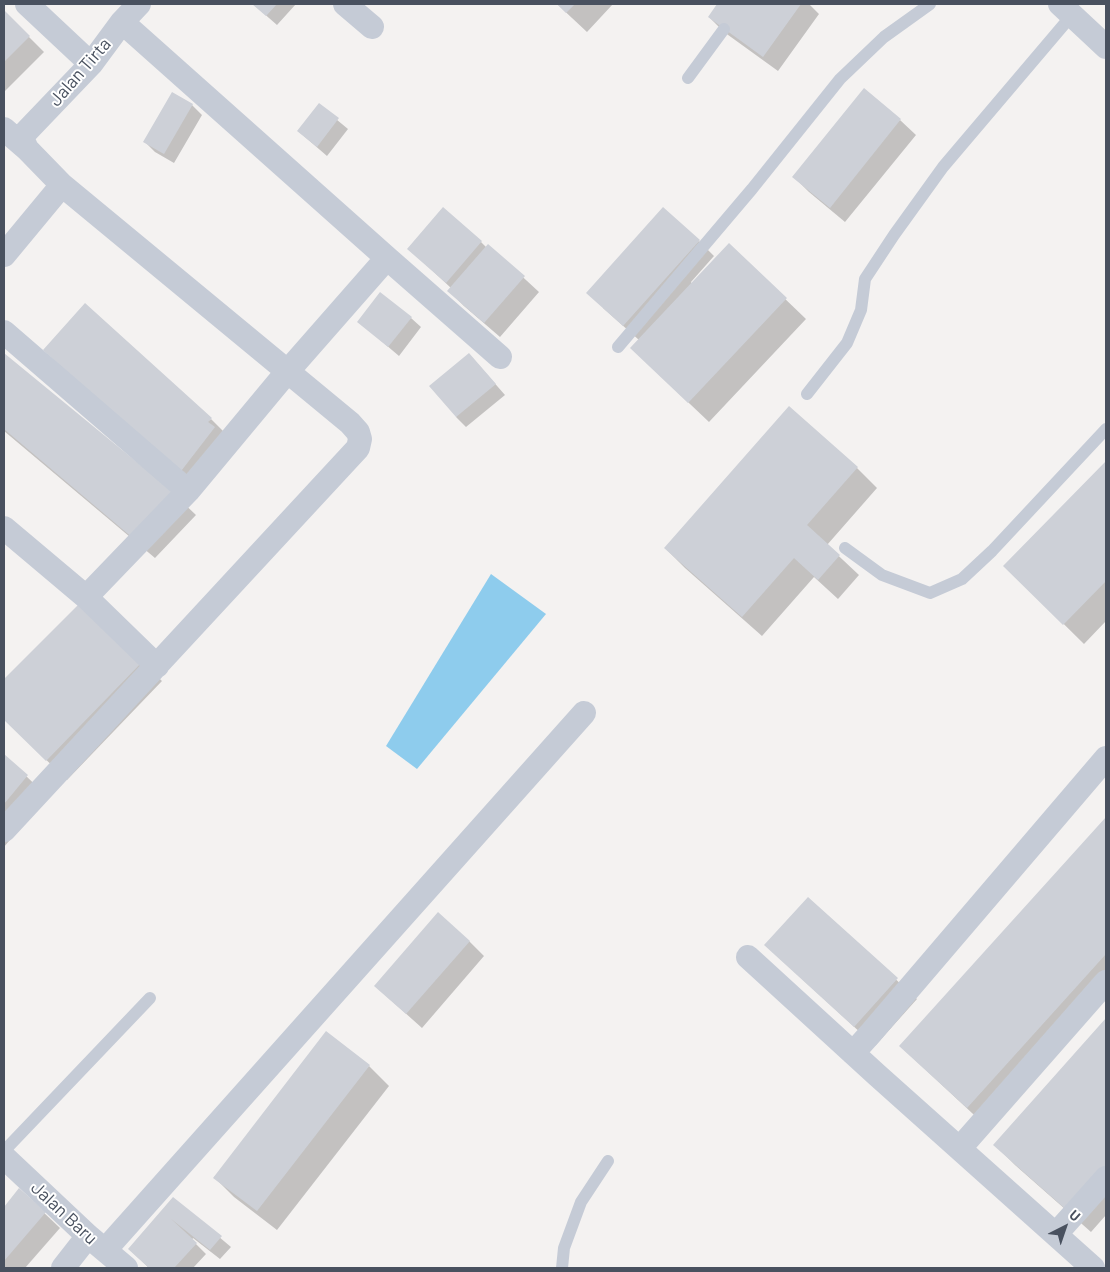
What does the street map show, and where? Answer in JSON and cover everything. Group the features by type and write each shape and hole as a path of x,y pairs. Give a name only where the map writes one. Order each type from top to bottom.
{"street":[{"name":"Jalan Tirta","path":"18,139 91,64 122,22 139,4"},
{"path":"345,4 372,27"},
{"path":"32,5 91,64"},
{"path":"1066,10 1106,47"},
{"path":"122,22 500,356"},
{"path":"4,830 358,448 360,439 358,432 350,423 62,185 18,139"},
{"path":"4,255 62,185"},
{"path":"86,597 188,491 287,372 387,258"},
{"path":"4,332 188,491"},
{"path":"4,528 86,597 158,666"},
{"path":"63,1268 96,1243 584,712"},
{"path":"853,1053 1106,758"},
{"path":"748,958 1093,1268"},
{"path":"960,1148 1106,982"},
{"name":"Jalan Baru","path":"5,1160 126,1268"},
{"path":"1056,1234 1106,1178"}],"lane":[{"path":"618,347 752,189 840,79 884,37 930,4"},
{"path":"807,394 847,344 861,310 865,279 894,235 943,167 1066,10"},
{"path":"688,78 724,29"},
{"path":"845,548 882,576 930,593 962,579 992,550 1106,428"},
{"path":"5,1160 150,998"},
{"path":"562,1268 564,1248 581,1202 608,1161"}],"water":[{"path":"491,574 546,614 417,769 386,746"}],"building":[{"path":"252,4 277,4 266,16"},
{"path":"557,4 575,4 566,13"},
{"path":"717,4 801,4 763,57 708,17"},
{"path":"4,10 30,36 4,62"},
{"path":"864,88 901,119 830,208 792,177"},
{"path":"172,92 193,104 164,154 143,142"},
{"path":"319,103 339,118 317,147 297,131"},
{"path":"443,207 482,241 446,283 407,249"},
{"path":"663,207 700,240 623,326 586,293"},
{"path":"729,243 787,298 688,403 630,348"},
{"path":"488,244 525,276 484,323 447,291"},
{"path":"380,292 412,317 388,347 357,322"},
{"path":"85,303 212,418 208,422 215,427 178,475 43,350"},
{"path":"4,353 177,495 134,539 4,429"},
{"path":"469,353 496,384 456,417 429,386"},
{"path":"789,406 858,467 807,525 840,555 818,580 794,558 742,617 664,548"},
{"path":"1106,461 1106,581 1063,625 1003,566"},
{"path":"79,604 143,661 46,761 4,720 4,679"},
{"path":"4,754 28,775 4,804"},
{"path":"1106,817 1106,954 967,1108 899,1046"},
{"path":"808,897 898,978 854,1027 764,945"},
{"path":"438,912 470,941 406,1014 374,986"},
{"path":"1106,1018 1106,1172 1070,1213 993,1145"},
{"path":"326,1031 370,1065 257,1211 213,1178"},
{"path":"19,1188 46,1212 4,1261 4,1207"},
{"path":"173,1197 222,1236 210,1250 170,1218 197,1243 174,1268 149,1268 128,1249"}]}
